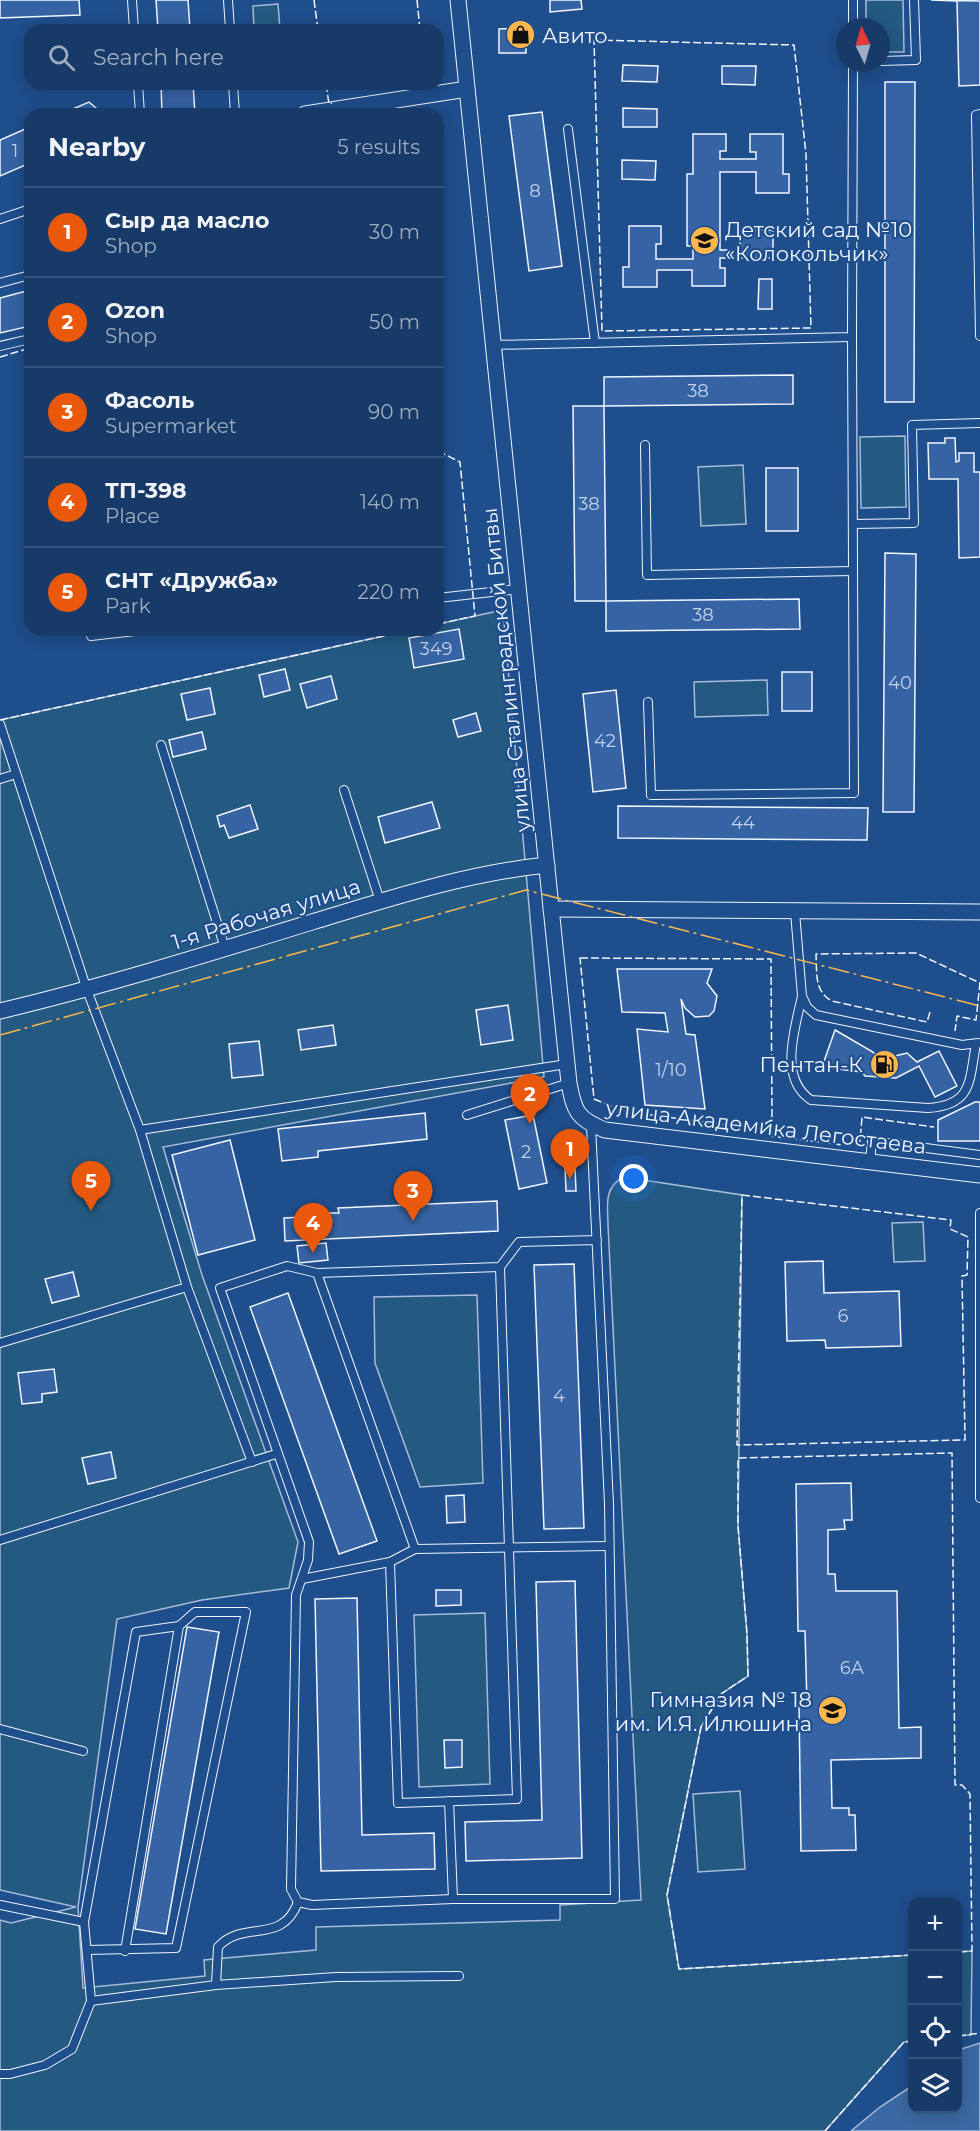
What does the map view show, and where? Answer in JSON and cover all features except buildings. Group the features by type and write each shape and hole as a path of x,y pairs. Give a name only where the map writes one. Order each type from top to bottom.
{"street":[{"name":"улица Сталинградской Битвы","path":"458,0 551,909"},
{"path":"344,108 467,89"},
{"name":"1-я Рабочая улица","path":"0,1011 87,990 380,901 515,868 547,865"},
{"path":"551,909 980,912"},
{"name":"улица Академика Легостаева","path":"551,909 569,1083 578,1115 591,1125 605,1130 980,1175"}],"lane":[{"path":"132,0 134,24"},
{"path":"228,0 230,24"},
{"path":"853,0 854,18"},
{"path":"890,61 916,60 914,0"},
{"path":"648,702 651,795 854,793 853,72"},
{"path":"138,90 140,108"},
{"path":"233,90 235,108"},
{"path":"980,114 976,115 980,336"},
{"path":"568,129 595,343"},
{"path":"0,219 24,211"},
{"path":"0,282 24,276"},
{"path":"494,345 852,336"},
{"path":"0,346 24,340"},
{"path":"853,524 914,523 912,425 980,423"},
{"path":"645,445 647,575 853,571"},
{"path":"444,597 518,589"},
{"path":"0,724 87,990 140,1130 187,1287 252,1462"},
{"path":"161,745 225,948"},
{"path":"0,779 16,774"},
{"path":"344,790 380,901"},
{"path":"795,912 802,996 793,1035 792,1062 794,1082 801,1093 811,1100 928,1108 947,1106 958,1101 967,1092 978,1043 962,1045 816,1015 807,1007 802,996"},
{"path":"140,1130 567,1064"},
{"path":"467,1115 569,1083"},
{"path":"298,1902 312,1905 453,1899 615,1899 609,1546 591,1125"},
{"path":"870,1162 872,1141 980,1155"},
{"path":"980,1213 980,1498"},
{"path":"390,1562 398,1803 517,1799 500,1267 519,1242 597,1240"},
{"path":"216,1985 218,1947 226,1937 284,1925 293,1915 298,1902 291,1889 296,1596 308,1560 309,1542 276,1454 220,1288 287,1266 317,1273 500,1267"},
{"path":"317,1273 415,1549"},
{"path":"0,1342 187,1287"},
{"path":"0,1540 276,1454"},
{"path":"302,1579 390,1562 415,1549 609,1546"},
{"path":"0,2074 10,2074 45,2065 72,2049 91,2001 84,1922 136,1632 179,1626 195,1612 246,1612 176,1948 125,1951 87,1950"},
{"path":"125,1951 179,1626"},
{"path":"0,1729 83,1751"},
{"path":"449,1801 453,1899"},
{"path":"0,1905 84,1922"},
{"path":"91,2001 216,1985 336,1977 459,1976"}],"shaded area":[{"path":"866,0 903,0 904,52 890,52 890,18 866,18"},
{"path":"278,4 280,24 254,24 253,6"},
{"path":"905,436 906,507 861,508 860,437"},
{"path":"743,465 746,524 701,526 698,467"},
{"path":"503,610 544,1077 163,1147 202,1275 298,1542 289,1588 202,1600 117,1619 78,1907 83,1988 205,1976 204,1960 316,1950 316,1927 560,1920 560,1905 641,1900 608,1211 609,1192 623,1177 742,1195 738,1526 748,1676 721,1694 701,1727 667,1895 679,1969 908,1955 908,2042 904,2042 825,2131 0,2131 0,1920 11,1923 76,1907 0,1890 0,720 384,636 444,636 444,623"},
{"path":"767,680 768,715 695,717 694,682"},
{"path":"923,1222 925,1261 894,1262 892,1223"},
{"path":"477,1295 483,1483 420,1487 375,1363 374,1297"},
{"path":"485,1613 490,1784 419,1787 414,1615"},
{"path":"740,1791 745,1869 698,1872 693,1794"},
{"path":"972,1951 971,2035 962,2036 962,2005 962,1952"},
{"path":"980,2043 980,2131 851,2131 880,2107 908,2089 908,2113 962,2113 962,2049"}],"fence":[{"path":"314,0 317,24"},
{"path":"417,0 419,24"},
{"path":"594,40 794,45 806,154 811,328 602,331 594,40"},
{"path":"327,90 329,104 332,103"},
{"path":"0,357 24,350"},
{"path":"444,454 460,462 475,616 444,623"},
{"path":"0,720 384,636"},
{"path":"930,1012 927,1022 832,1001 819,987 816,954 916,953 980,983 976,1020 957,1016 955,1031"},
{"path":"580,958 771,959 772,1120 755,1129 623,1111 594,1099 580,958"},
{"path":"760,1126 771,1136 850,1146 860,1141 862,1117 934,1127"},
{"path":"742,1195 951,1220 950,1229 968,1237 967,1275 962,1276 965,1440 737,1445 742,1195"},
{"path":"908,1955 679,1969 667,1895 701,1727 721,1694 748,1676 738,1526 738,1458 952,1453 955,1785 962,1785 970,1794 972,1951 962,1952"},
{"path":"962,2035 980,2033"},
{"path":"825,2131 904,2042 908,2042"}],"power":[{"path":"0,1035 526,890 980,1006"}],"place":[{"name":"Авито","path":"521,35"},
{"name":"Детский сад №10 «Колокольчик»","path":"704,241"},
{"name":"Пентан-К","path":"884,1064"},
{"name":"Ozon","path":"530,1124"},
{"name":"Сыр да масло","path":"570,1179"},
{"name":"СНТ «Дружба»","path":"91,1211"},
{"name":"Фасоль","path":"413,1221"},
{"name":"ТП-398","path":"313,1253"},
{"name":"Гимназия № 18 им. И.Я. Илюшина","path":"833,1711"}]}
